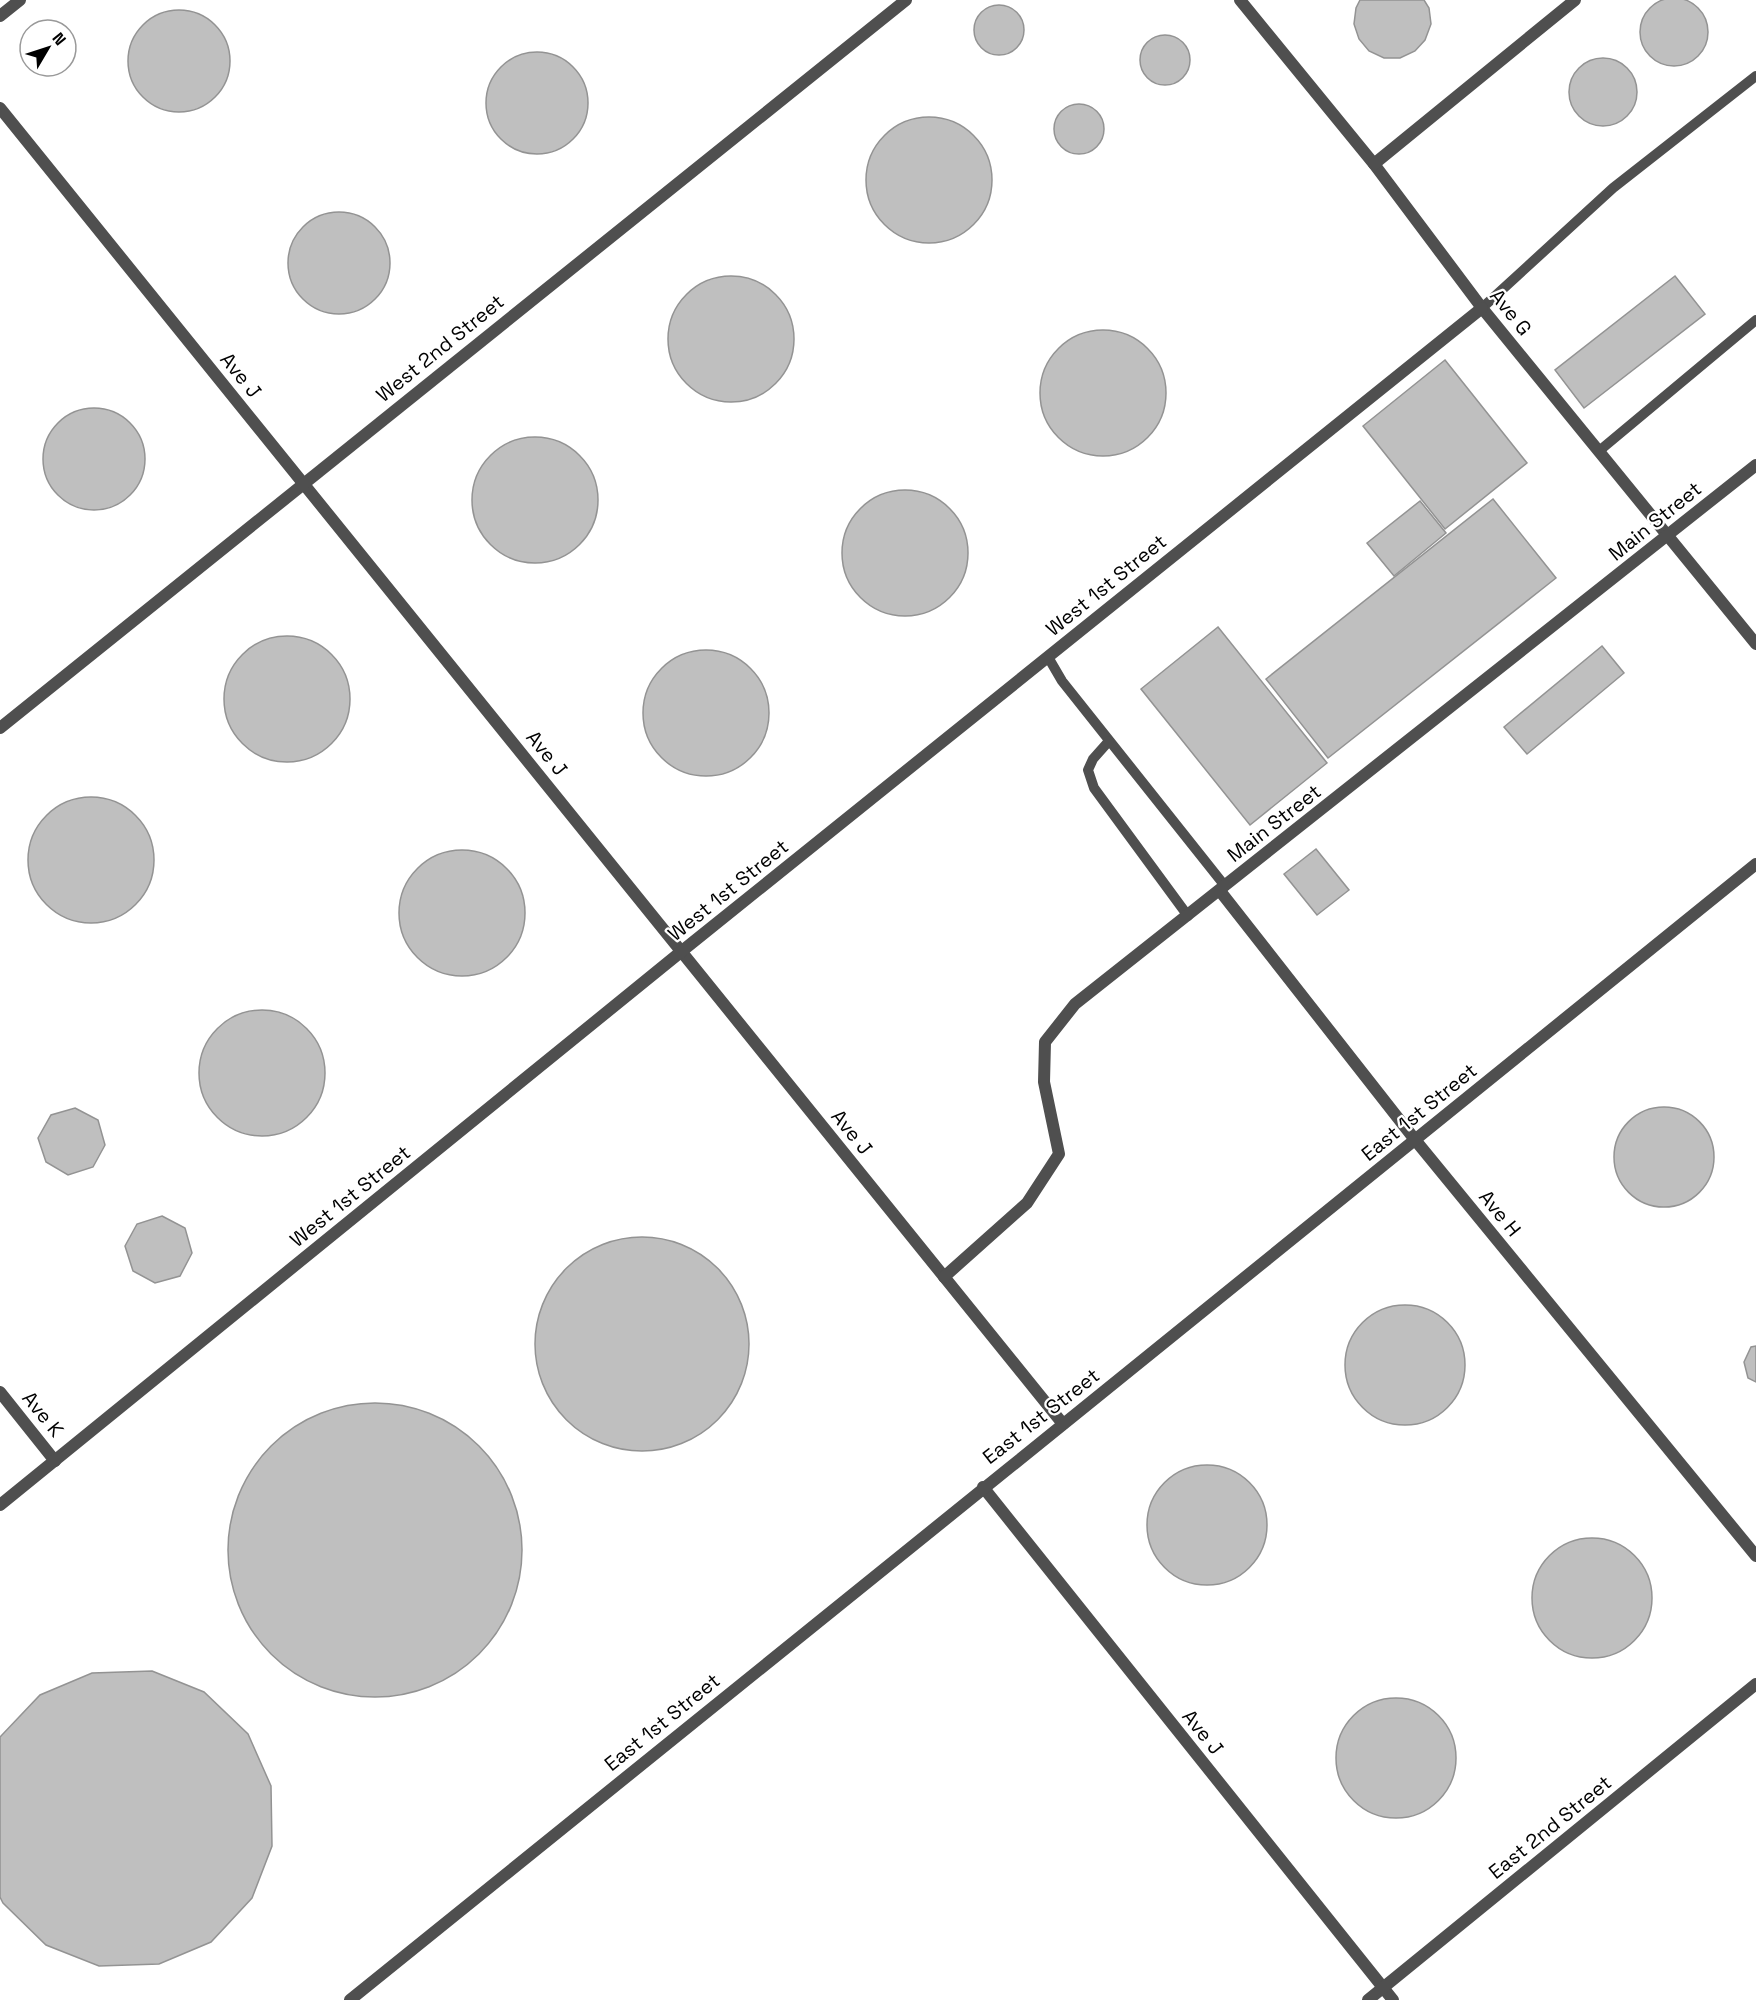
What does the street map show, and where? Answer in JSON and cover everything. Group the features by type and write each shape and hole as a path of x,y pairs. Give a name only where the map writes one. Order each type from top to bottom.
{"street":[{"path":"0,16 20,0"},
{"name":"West 2nd Street","path":"0,728 906,0"},
{"name":"Ave G","path":"1240,0 1374,164 1482,308 1756,644"},
{"path":"1374,164 1575,0"},
{"name":"Ave J","path":"0,108 1063,1424"},
{"name":"West 1st Street","path":"0,1504 682,951 1482,308"},
{"name":"Main Street","path":"944,1277 1027,1203 1059,1154 1044,1082 1046,1042 1075,1004 1756,465"},
{"name":"East 1st Street","path":"350,2000 982,1487 1416,1141 1756,864"},
{"name":"Ave H","path":"1223,889 1416,1141 1756,1556"},
{"name":"Ave K","path":"0,1392 55,1461"},
{"name":"Ave J","path":"982,1487 1393,2000"},
{"name":"East 2nd Street","path":"1368,2000 1756,1684"}],"lane":[{"path":"1482,308 1613,188 1756,76"},
{"path":"1599,451 1756,320"},
{"path":"1048,657 1062,681 1223,889"},
{"path":"1109,741 1093,759 1088,770 1094,788 1188,916"}],"building":[{"path":"1674,-2 1687,1 1698,8 1705,19 1708,32 1705,45 1698,56 1687,63 1674,66 1661,63 1650,56 1643,45 1640,32 1643,19 1650,8 1661,1"},
{"path":"1360,0 1424,0 1429,8 1431,24 1425,40 1415,51 1400,58 1384,58 1369,51 1359,39 1354,24 1356,8"},
{"path":"994,5 1004,5 1017,12 1024,25 1024,35 1017,48 1004,55 994,55 985,51 978,44 974,35 974,25 978,16 985,9"},
{"path":"179,10 198,14 215,25 226,42 230,61 226,80 215,97 198,108 179,112 160,108 143,97 132,80 128,61 132,42 143,25 160,14"},
{"path":"1160,35 1170,35 1183,42 1190,55 1190,65 1183,78 1170,85 1160,85 1151,81 1144,74 1140,65 1140,55 1144,46 1151,39"},
{"path":"537,52 556,56 573,67 584,84 588,103 584,122 573,139 556,150 537,154 518,150 501,139 490,122 486,103 490,84 501,67 518,56"},
{"path":"1596,58 1610,58 1622,63 1632,73 1637,92 1632,111 1622,121 1610,126 1596,126 1584,121 1574,111 1569,99 1569,85 1574,73 1584,63"},
{"path":"1074,104 1084,104 1097,111 1104,124 1104,134 1097,147 1084,154 1074,154 1065,150 1058,143 1054,134 1054,124 1058,115 1065,108"},
{"path":"929,117 953,122 973,136 987,156 992,180 987,204 973,224 953,238 929,243 905,238 885,224 871,204 866,180 871,156 885,136 905,122"},
{"path":"339,212 358,216 375,227 386,244 390,263 386,282 375,299 358,310 339,314 320,310 303,299 292,282 288,263 292,244 303,227 320,216"},
{"path":"731,276 755,281 775,295 789,315 794,339 789,363 775,383 755,397 731,402 707,397 687,383 673,363 668,339 673,315 687,295 707,281"},
{"path":"1675,276 1705,314 1584,408 1555,370"},
{"path":"1103,330 1127,335 1147,349 1161,369 1166,393 1161,417 1147,437 1127,451 1103,456 1079,451 1059,437 1045,417 1040,393 1045,369 1059,349 1079,335"},
{"path":"1445,360 1527,463 1445,529 1363,426"},
{"path":"94,408 114,411 123,416 137,430 142,439 145,459 142,479 137,488 123,502 114,507 94,510 74,507 65,502 51,488 46,479 43,459 46,439 51,430 65,416 74,411"},
{"path":"535,437 559,442 579,456 593,476 598,500 593,524 579,544 559,558 535,563 511,558 491,544 477,524 472,500 477,476 491,456 511,442"},
{"path":"905,490 929,495 949,509 963,529 968,553 963,577 949,597 929,611 905,616 881,611 861,597 847,577 842,553 847,529 861,509 881,495"},
{"path":"1493,499 1556,578 1328,758 1266,679"},
{"path":"1420,501 1446,533 1394,576 1367,543"},
{"path":"1218,627 1327,763 1250,825 1141,689"},
{"path":"287,636 311,641 331,655 345,675 350,699 345,723 331,743 311,757 287,762 263,757 243,743 229,723 224,699 229,675 243,655 263,641"},
{"path":"1602,646 1624,673 1527,754 1504,727"},
{"path":"706,650 730,655 750,669 764,689 769,713 764,737 750,757 730,771 706,776 682,771 662,757 648,737 643,713 648,689 662,669 682,655"},
{"path":"91,797 115,802 135,816 149,836 154,860 149,884 135,904 115,918 91,923 67,918 47,904 33,884 28,860 33,836 47,816 67,802"},
{"path":"1316,849 1349,890 1317,915 1284,874"},
{"path":"462,850 486,855 506,869 520,889 525,913 520,937 506,957 486,971 462,976 438,971 418,957 404,937 399,913 404,889 418,869 438,855"},
{"path":"262,1010 286,1015 306,1029 320,1049 325,1073 320,1097 306,1117 286,1131 262,1136 238,1131 218,1117 204,1097 199,1073 204,1049 218,1029 238,1015"},
{"path":"1664,1107 1683,1111 1700,1121 1710,1138 1714,1157 1710,1176 1700,1193 1683,1203 1664,1207 1645,1203 1628,1193 1618,1176 1614,1157 1618,1138 1628,1121 1645,1111"},
{"path":"75,1108 98,1120 105,1145 93,1167 68,1175 46,1162 38,1138 51,1115"},
{"path":"162,1216 185,1228 192,1253 180,1276 155,1283 133,1271 125,1246 137,1224"},
{"path":"631,1237 653,1237 673,1241 693,1249 718,1268 737,1293 745,1313 749,1344 745,1375 737,1395 718,1420 693,1439 673,1447 653,1451 631,1451 611,1447 591,1439 559,1412 547,1395 539,1375 535,1355 535,1333 539,1313 547,1293 574,1261 591,1249 611,1241"},
{"path":"1405,1305 1428,1310 1447,1323 1460,1342 1465,1365 1460,1388 1447,1407 1428,1420 1405,1425 1382,1420 1363,1407 1350,1388 1345,1365 1350,1342 1363,1323 1382,1310"},
{"path":"1756,1346 1756,1382 1748,1378 1744,1362 1751,1347"},
{"path":"361,1403 389,1403 418,1409 445,1420 469,1436 489,1456 505,1480 516,1507 520,1521 522,1550 520,1579 505,1620 489,1644 469,1664 445,1680 418,1691 389,1697 361,1697 332,1691 305,1680 281,1664 261,1644 245,1620 234,1593 228,1564 228,1536 234,1507 245,1480 261,1456 281,1436 305,1420 332,1409"},
{"path":"1207,1465 1230,1470 1249,1483 1262,1502 1267,1525 1262,1548 1249,1567 1230,1580 1207,1585 1184,1580 1165,1567 1152,1548 1147,1525 1152,1502 1165,1483 1184,1470"},
{"path":"1592,1538 1615,1543 1634,1556 1647,1575 1652,1598 1647,1621 1634,1640 1615,1653 1592,1658 1569,1653 1550,1640 1537,1621 1532,1598 1537,1575 1550,1556 1569,1543"},
{"path":"152,1671 204,1692 248,1734 271,1786 272,1846 252,1898 211,1942 159,1964 99,1966 46,1945 3,1903 0,1897 0,1737 40,1695 92,1673"},
{"path":"1396,1698 1419,1703 1438,1716 1451,1735 1456,1758 1451,1781 1438,1800 1419,1813 1396,1818 1373,1813 1354,1800 1341,1781 1336,1758 1341,1735 1354,1716 1373,1703"}]}
